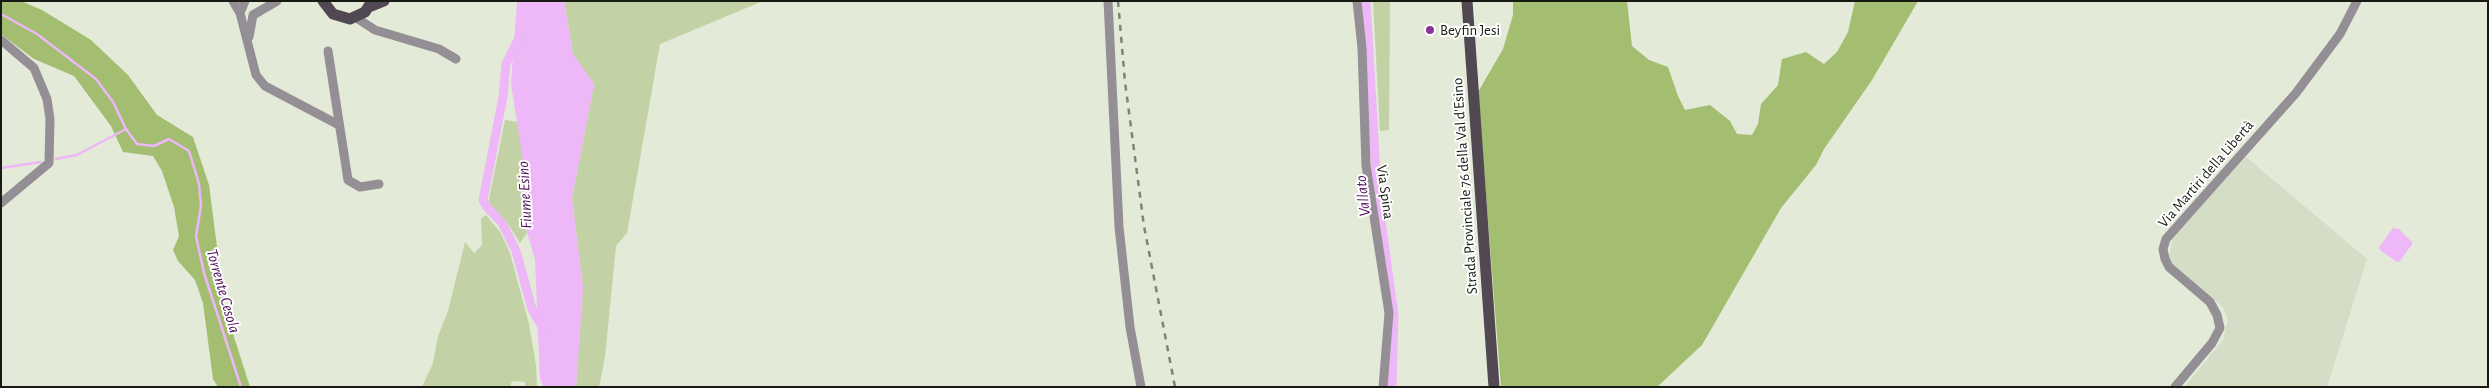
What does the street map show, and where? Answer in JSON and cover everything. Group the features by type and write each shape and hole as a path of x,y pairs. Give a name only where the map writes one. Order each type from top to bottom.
{"main road":[{"path":"312,1 324,4 338,17 384,1"},
{"name":"Strada Provinciale 76 della Val d'Esino","path":"1467,1 1494,387"}],"street":[{"path":"233,1 240,13 256,75 265,86 339,125"},
{"path":"240,13 244,1"},
{"path":"248,45 253,15 277,1"},
{"path":"1108,1 1119,227 1130,327 1141,387"},
{"name":"Via Spina","path":"1357,1 1362,48 1366,166 1389,313 1383,387"},
{"name":"Via Martiri della Libertà","path":"2175,387 2212,343 2220,328 2217,315 2210,302 2169,267 2163,249 2166,239 2296,93 2340,34 2358,1"},
{"path":"365,9 369,26 375,30 439,49 456,58"},
{"path":"1,40 34,68 47,99 50,120 48,163 1,203"},
{"path":"328,51 348,180 360,187 379,184"}],"shaded area":[{"path":"517,1 564,1 573,54 594,84 572,198 583,287 576,387 543,387 540,378 535,259 527,233 523,208 527,187 511,84"},
{"path":"2246,157 2367,259 2327,387 2185,386 2223,340 2228,320 2223,307 2173,267 2169,258 2173,237"},
{"path":"2393,228 2399,229 2413,243 2400,261 2397,262 2380,250 2379,247"}],"green space":[{"path":"1,1 21,1 42,10 91,40 128,75 157,115 193,137 209,185 225,309 250,387 218,387 213,379 203,303 195,280 178,261 173,250 179,236 174,207 162,171 153,156 123,152 111,126 74,76 34,59 1,34"},
{"path":"564,1 763,1 660,44 627,233 616,246 605,357 599,387 576,387 583,287 572,198 594,84 573,54"},
{"path":"1373,1 1390,1 1389,130 1380,131"},
{"path":"1513,1 1627,1 1632,46 1649,60 1668,67 1685,110 1710,105 1730,121 1737,134 1752,135 1758,124 1761,104 1778,85 1782,59 1806,52 1824,64 1837,52 1848,32 1855,1 1918,1 1872,80 1824,149 1816,165 1781,208 1702,345 1657,387 1501,387 1478,92 1503,49 1513,15"},
{"path":"505,120 518,122 525,165 527,187 523,208 527,233 520,243 508,224 488,204"},
{"path":"486,215 500,232 510,253 529,324 536,365 537,387 525,387 525,382 512,381 510,387 422,387 433,363 438,336 448,311 465,242 474,253 482,245 481,218"}],"waterway":[{"name":"Vallato","path":"1366,1 1377,192 1394,315 1392,387"},
{"name":"Torrente Cesola","path":"1,14 37,34 96,79 113,102 126,129 137,144 154,146 169,139 189,151 199,184 201,206 196,236 204,273 241,387"},
{"path":"519,38 506,64 503,97 483,200 502,223 516,251 532,309 542,327"},
{"path":"56,159 77,155 126,129"},
{"path":"1,168 41,162"}],"railway":[{"path":"1118,1 1125,82 1144,226 1175,387"}],"place":[{"name":"Beyfin Jesi","path":"1430,30"}],"water label":[{"name":"Fiume Esino","path":"525,195"}]}
